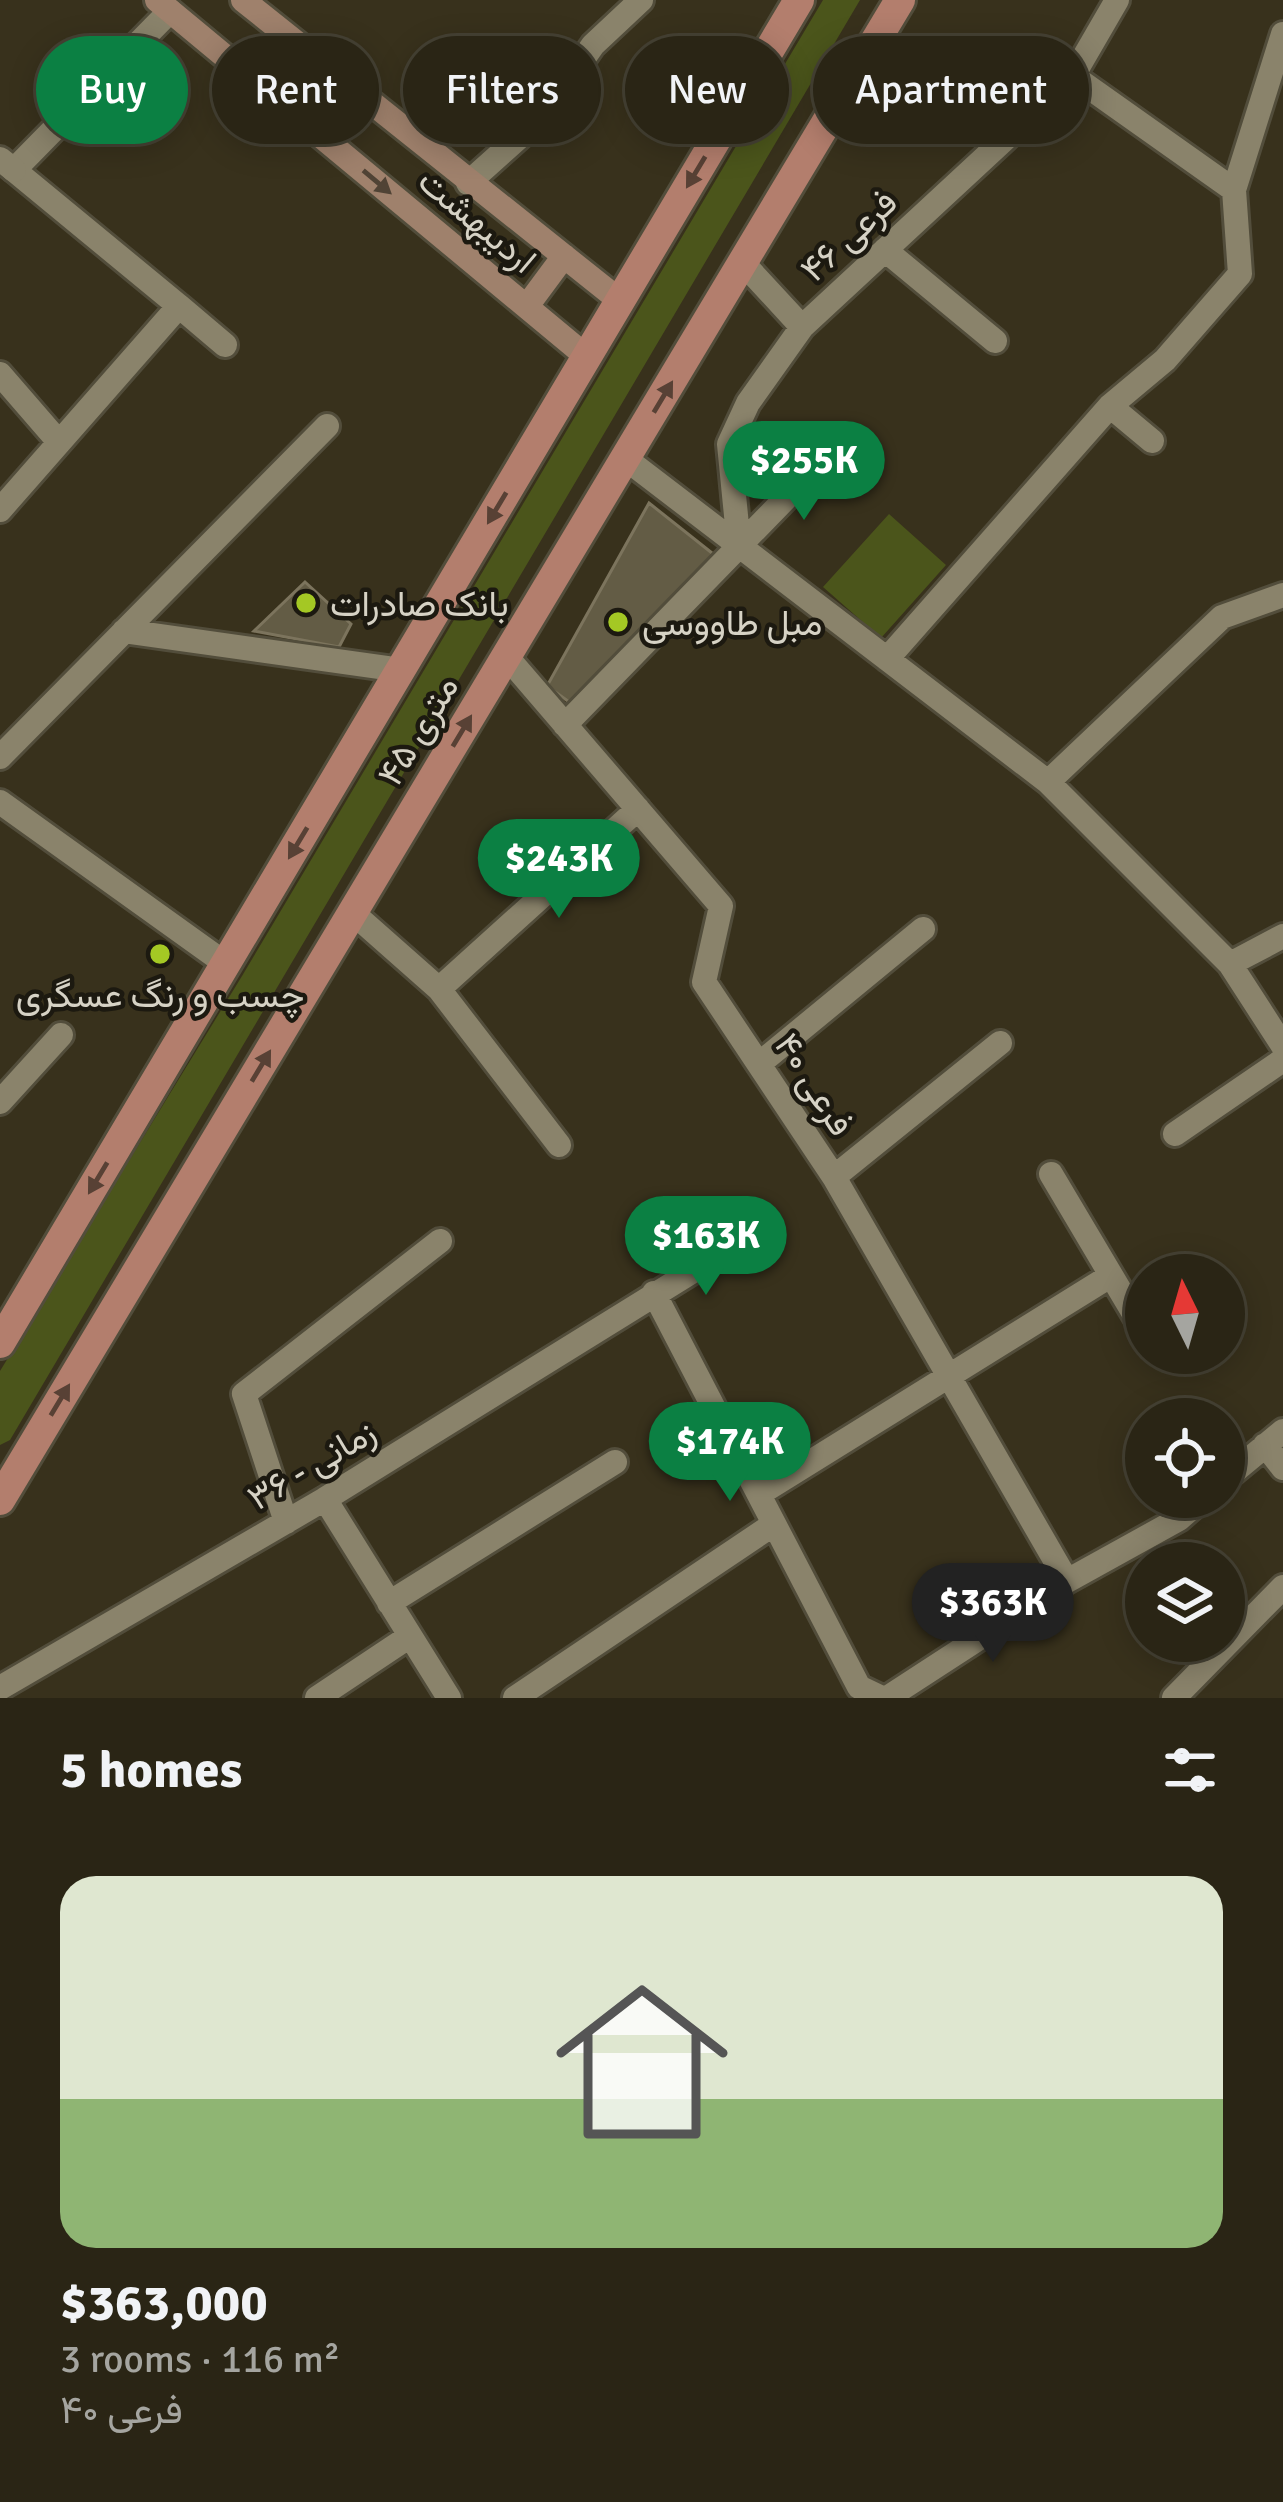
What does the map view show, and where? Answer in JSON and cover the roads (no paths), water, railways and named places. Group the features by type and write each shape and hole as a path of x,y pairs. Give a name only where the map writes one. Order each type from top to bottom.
{"main road":[{"name":"اردیبهشت","path":"243,0 619,300"},
{"name":"۴۵ متری","path":"0,1343 799,0"},
{"name":"۴۵ متری","path":"0,1501 13,1464 353,913 900,0"},
{"name":"اردیبهشت","path":"163,5 587,357"},
{"path":"526,306 564,256"}],"street":[{"path":"468,183 544,115 593,45 641,0"},
{"name":"فرعی ۴۶","path":"1089,48 1117,0"},
{"path":"163,5 7,164 225,345"},
{"path":"886,659 1110,406 1165,360 1240,274 1234,190 1283,34"},
{"path":"1089,87 1234,190"},
{"name":"فرعی ۴۶","path":"743,263 802,327 1000,144"},
{"path":"885,250 995,341"},
{"path":"0,510 179,306"},
{"path":"739,546 729,444 748,403 802,327"},
{"path":"0,374 58,441"},
{"path":"1110,406 1152,441"},
{"path":"0,757 328,426"},
{"path":"566,725 825,458"},
{"path":"626,459 1048,782 1230,964 1283,1046"},
{"path":"1048,782 1222,617 1283,596"},
{"path":"124,631 400,670"},
{"name":"فرعی ۴۰","path":"507,657 721,906 704,982 834,1177 1067,1581"},
{"path":"0,802 226,964"},
{"path":"439,989 638,809"},
{"path":"353,913 439,989 560,1145"},
{"path":"759,1064 923,929"},
{"path":"1230,964 1283,936"},
{"path":"0,1102 61,1035"},
{"path":"834,1177 1000,1043"},
{"path":"1175,1134 1283,1060"},
{"path":"1051,1174 1125,1301"},
{"path":"286,1522 244,1394 440,1240"},
{"name":"۳۶ - زمانی","path":"0,1688 325,1499 728,1250"},
{"path":"759,1494 1109,1276"},
{"path":"654,1293 867,1695 1180,1518"},
{"path":"1245,1462 1274,1438 1283,1468"},
{"path":"389,1603 615,1462"},
{"path":"325,1499 449,1698"},
{"path":"515,1698 774,1524"},
{"path":"1174,1698 1283,1588"},
{"path":"317,1698 410,1636"}],"place":[{"name":"بانک صادرات","path":"306,603"},
{"name":"مبل طاووسی","path":"618,622"},
{"name":"چسب و رنگ عسگری","path":"160,954"}]}
